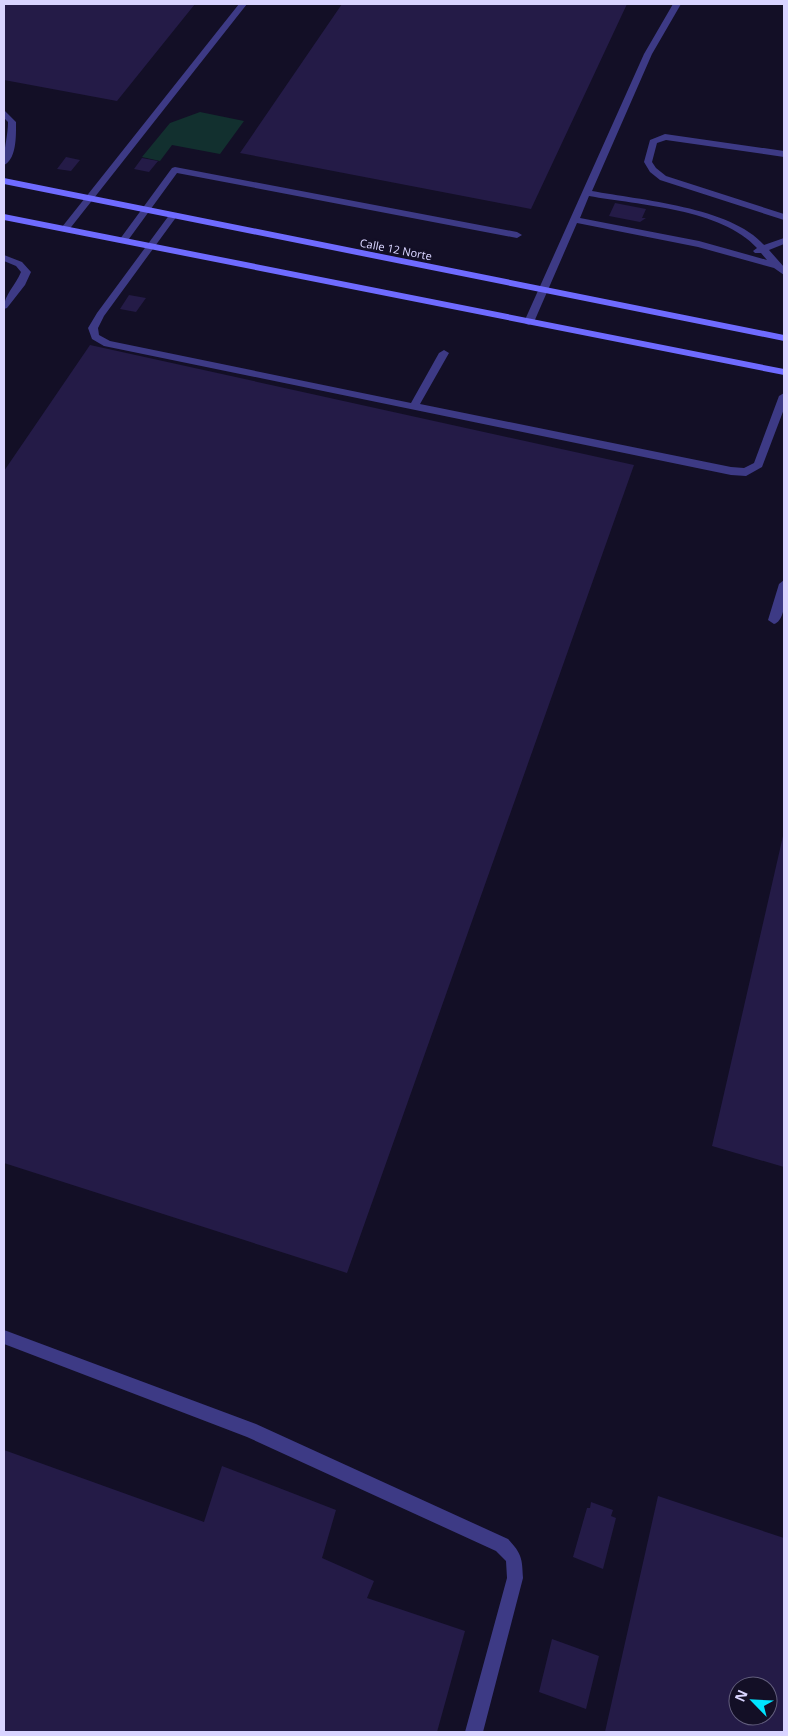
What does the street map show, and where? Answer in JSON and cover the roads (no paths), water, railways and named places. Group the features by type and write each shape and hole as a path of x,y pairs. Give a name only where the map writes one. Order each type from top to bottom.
{"main road":[{"name":"Calle 12 Norte","path":"4,181 784,338"},
{"path":"4,217 784,372"}],"lane":[{"path":"65,230 243,4"},
{"path":"529,322 588,193 648,54 677,4"},
{"path":"4,113 12,122 4,162"},
{"path":"784,154 666,137 653,142 648,162 653,170 663,178 784,217"},
{"path":"122,241 175,170 517,235"},
{"path":"588,193 704,216 742,230 766,250 781,269"},
{"path":"173,216 100,315 93,328 95,337 107,344 722,469 746,472 758,466 784,396"},
{"path":"576,220 699,244 781,269"},
{"path":"739,255 766,250 784,241"},
{"path":"4,258 20,264 26,272 20,285 4,306"},
{"path":"414,407 444,353"},
{"path":"774,620 784,584"},
{"path":"4,1337 250,1430 502,1545 514,1558 515,1578 474,1732"}]}
